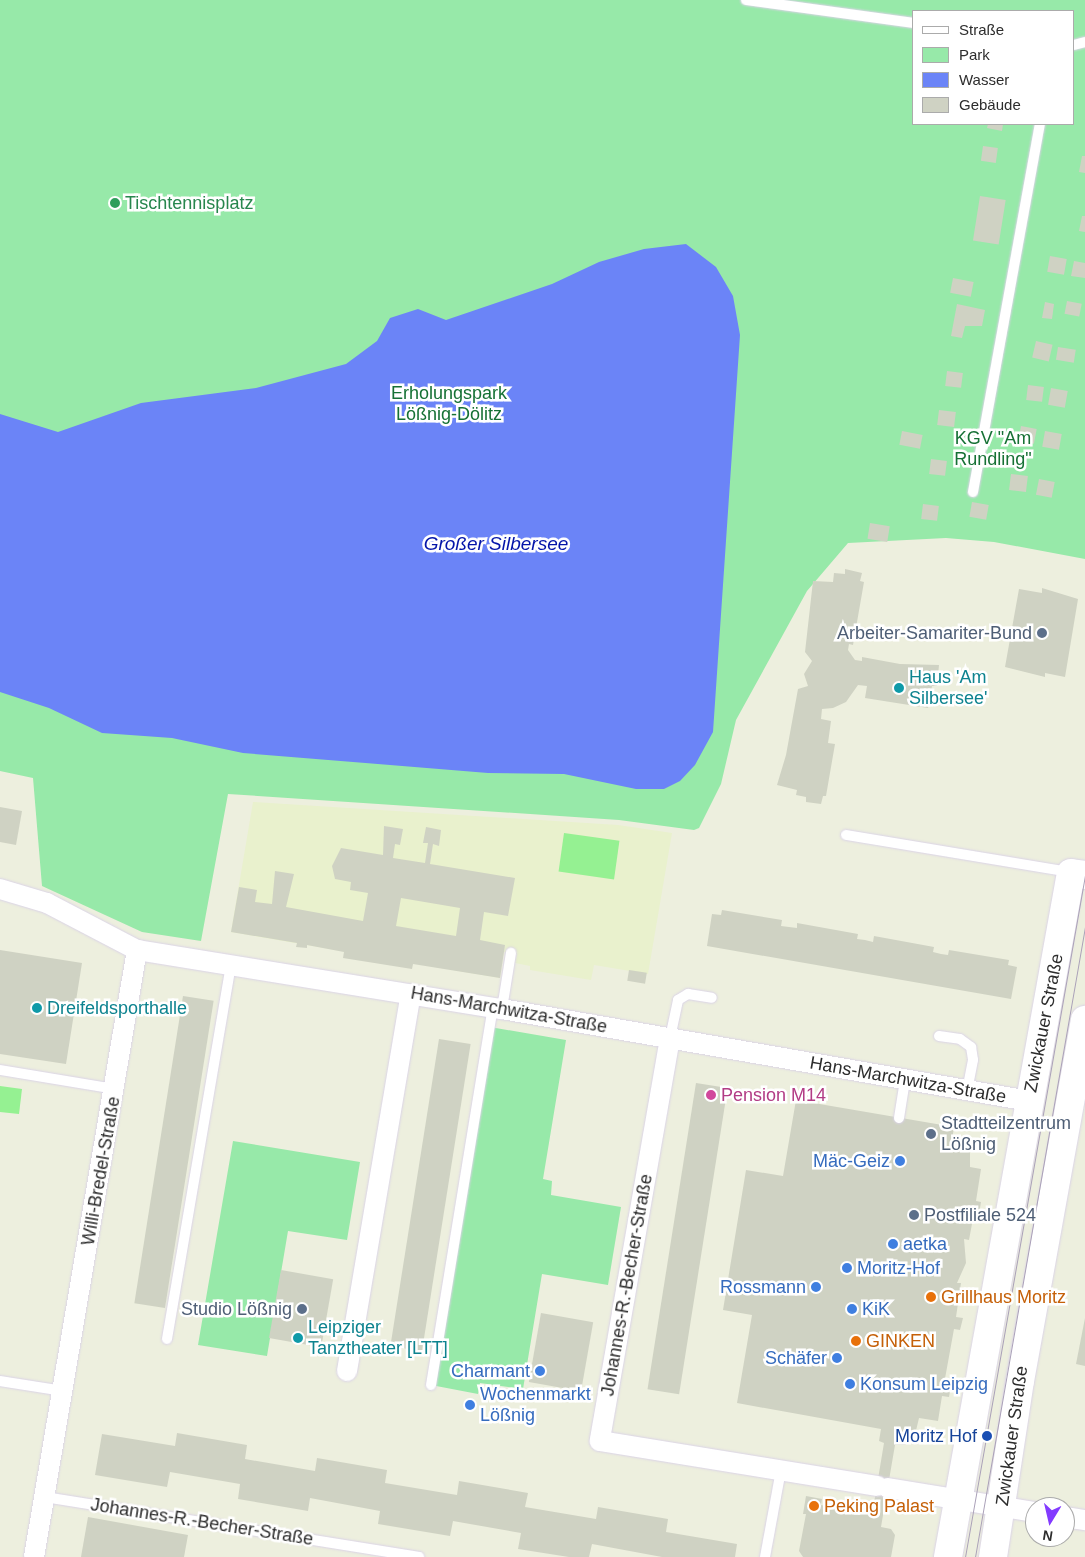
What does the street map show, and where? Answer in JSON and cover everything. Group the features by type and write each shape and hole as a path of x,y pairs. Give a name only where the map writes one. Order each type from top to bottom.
{"main road":[{"name":"Zwickauer Straße","path":"948,1557 1029,1101 1078,874"},
{"name":"Zwickauer Straße","path":"993,1557 1020,1381 1085,1020"}],"street":[{"name":"Hans-Marchwitza-Straße","path":"0,888 47,903 138,950 497,1008 1029,1101"},
{"name":"Willi-Bredel-Straße","path":"34,1557 138,950"},
{"path":"347,1371 412,994"},
{"name":"Johannes-R.-Becher-Straße","path":"670,1038 600,1441 1025,1510"}],"lane":[{"path":"746,0 912,23"},
{"path":"973,492 1040,125"},
{"path":"846,835 1078,874"},
{"path":"431,1386 497,1008 511,953"},
{"path":"167,1339 231,965"},
{"path":"670,1038 678,1000 688,994 712,998"},
{"path":"939,1036 960,1039 972,1047 967,1090"},
{"path":"0,1070 115,1089"},
{"path":"899,1118 905,1079"},
{"path":"0,1381 63,1391"},
{"path":"766,1557 780,1470"},
{"name":"Johannes-R.-Becher-Straße","path":"45,1497 419,1557"}],"shaded area":[{"path":"253,802 618,825 672,833 648,974 594,965 591,980 530,970 530,966 515,963 517,954 504,952 500,978 231,932"}],"green space":[{"name":"Erholungspark Lößnig-Dölitz","path":"0,0 1085,0 1085,559 994,542 946,538 848,543 807,591 736,720 721,784 699,828 694,830 619,820 228,794 201,941 142,932 42,886 33,778 0,771"},
{"path":"564,833 619,841 614,879 559,872"},
{"path":"490,1027 566,1040 543,1179 552,1181 551,1195 621,1207 608,1285 542,1274 523,1389 480,1383 478,1394 431,1385"},
{"path":"0,1086 22,1089 19,1114 0,1112"},
{"path":"233,1141 360,1162 347,1240 288,1231 267,1356 198,1345"}],"water":[{"name":"Großer Silbersee","path":"686,244 716,267 733,296 740,335 713,732 695,765 680,781 664,789 636,789 564,774 488,773 243,753 172,738 102,733 49,708 0,692 0,414 58,432 141,403 256,388 346,364 377,341 390,318 418,309 446,320 552,284 599,262 644,249"}],"building":[{"path":"988,125 1003,125 1002,131 987,128"},
{"path":"983,146 998,148 996,163 981,161"},
{"path":"1082,156 1085,156 1085,173 1079,172"},
{"path":"980,196 1006,200 999,245 973,240"},
{"path":"1082,216 1085,216 1085,232 1079,231"},
{"path":"1050,256 1067,259 1064,275 1047,272"},
{"path":"1074,261 1085,263 1085,278 1071,276"},
{"path":"953,278 974,282 971,297 950,293"},
{"path":"1067,301 1082,304 1079,317 1065,314"},
{"path":"1045,302 1054,304 1052,319 1042,318"},
{"path":"957,304 985,310 982,326 965,326 962,338 951,336"},
{"path":"1036,341 1053,345 1049,361 1032,358"},
{"path":"1058,347 1076,350 1074,363 1056,360"},
{"path":"947,371 963,373 961,388 945,386"},
{"path":"1028,385 1044,387 1042,402 1026,400"},
{"path":"1051,388 1068,391 1065,408 1048,405"},
{"path":"939,410 956,412 954,427 937,425"},
{"path":"1021,426 1037,429 1034,444 1018,441"},
{"path":"902,431 923,435 920,449 899,445"},
{"path":"1045,431 1062,434 1059,450 1042,447"},
{"path":"931,459 947,461 945,476 929,474"},
{"path":"1011,474 1028,476 1026,492 1009,490"},
{"path":"1039,479 1055,482 1052,498 1036,495"},
{"path":"972,502 989,505 986,520 969,517"},
{"path":"923,504 939,506 937,521 921,519"},
{"path":"870,523 890,526 887,542 867,539"},
{"name":"Haus 'Am Silbersee'","path":"845,569 862,573 860,581 864,582 853,645 849,644 848,650 855,660 862,661 862,657 900,664 939,665 937,686 932,686 928,708 865,698 867,686 858,685 846,702 833,708 822,709 821,719 831,721 828,743 835,744 826,796 823,796 821,804 806,802 806,797 796,795 797,790 777,785 786,755 798,689 808,686 804,674 812,661 805,652 813,581 833,582 834,573 845,574"},
{"name":"Arbeiter-Samariter-Bund","path":"1042,588 1078,599 1065,677 1045,673 1045,677 1005,667 1019,589 1042,593"},
{"path":"0,807 22,811 16,845 0,842"},
{"path":"384,826 403,829 400,845 395,844 393,858 425,863 428,843 423,843 426,827 441,830 439,846 433,844 430,864 515,878 508,916 484,912 480,940 505,945 500,978 413,964 412,969 343,958 344,952 307,945 307,948 296,947 297,943 231,932 239,887 257,890 255,902 272,904 275,871 294,874 286,907 363,921 368,893 350,890 351,882 335,879 332,866 341,848 383,855","holes":["401,898 460,908 456,936 396,926"]},
{"path":"722,910 782,920 781,926 797,928 797,923 858,934 857,939 873,942 874,936 934,947 933,952 941,954 948,955 949,950 1009,960 1008,965 1017,967 1011,999 707,946 712,914 721,915"},
{"name":"Dreifeldsporthalle","path":"0,950 82,963 66,1064 0,1054"},
{"path":"629,970 647,973 645,984 627,981"},
{"path":"183,996 214,1001 165,1308 134,1303"},
{"path":"439,1039 471,1044 422,1351 390,1346"},
{"path":"696,1083 728,1088 679,1394 648,1389"},
{"name":"Moritz-Hof","path":"796,1100 954,1127 952,1140 962,1143 970,1152 970,1167 981,1169 976,1201 981,1202 979,1214 974,1213 969,1240 964,1239 966,1263 957,1283 961,1283 956,1317 963,1318 960,1330 954,1329 944,1384 951,1385 949,1397 942,1396 938,1421 919,1418 914,1439 905,1445 895,1445 881,1527 891,1529 895,1535 891,1557 803,1557 799,1551 806,1514 803,1514 806,1496 822,1499 821,1505 872,1515 884,1443 879,1441 881,1429 737,1403 752,1315 723,1310 746,1170 783,1176"},
{"name":"Studio Lößnig","path":"281,1270 333,1279 321,1347 269,1338"},
{"path":"541,1313 593,1322 581,1391 529,1382"},
{"path":"1085,1318 1085,1366 1076,1364"},
{"path":"177,1433 247,1445 245,1459 315,1471 317,1458 387,1470 385,1483 457,1495 459,1481 528,1493 525,1507 596,1519 598,1507 668,1519 666,1532 737,1544 735,1557 662,1557 592,1544 589,1557 569,1557 518,1549 521,1533 453,1521 450,1536 378,1524 380,1511 310,1498 308,1511 238,1499 240,1484 170,1472 167,1487 95,1475 102,1434 175,1446"},
{"path":"88,1517 188,1535 184,1557 81,1557"}],"tram line":[{"path":"965,1557 1085,875"},
{"path":"975,1557 1085,927"}],"place":[{"name":"Tischtennisplatz","path":"115,203"},
{"name":"Arbeiter-Samariter-Bund","path":"1042,633"},
{"name":"Haus 'Am Silbersee'","path":"899,688"},
{"name":"Dreifeldsporthalle","path":"37,1008"},
{"name":"Pension M14","path":"711,1095"},
{"name":"Stadtteilzentrum Lößnig","path":"931,1134"},
{"name":"Mäc-Geiz","path":"900,1161"},
{"name":"Postfiliale 524","path":"914,1215"},
{"name":"aetka","path":"893,1244"},
{"name":"Moritz-Hof","path":"847,1268"},
{"name":"Rossmann","path":"816,1287"},
{"name":"Grillhaus Moritz","path":"931,1297"},
{"name":"Studio Lößnig","path":"302,1309"},
{"name":"KiK","path":"852,1309"},
{"name":"Leipziger Tanztheater [LTT]","path":"298,1338"},
{"name":"GINKEN","path":"856,1341"},
{"name":"Schäfer","path":"837,1358"},
{"name":"Charmant","path":"540,1371"},
{"name":"Konsum Leipzig","path":"850,1384"},
{"name":"Wochenmarkt Lößnig","path":"470,1405"},
{"name":"Moritz Hof","path":"987,1436"},
{"name":"Peking Palast","path":"814,1506"}],"park label":[{"name":"KGV \"Am Rundling\"","path":"993,449"}]}
